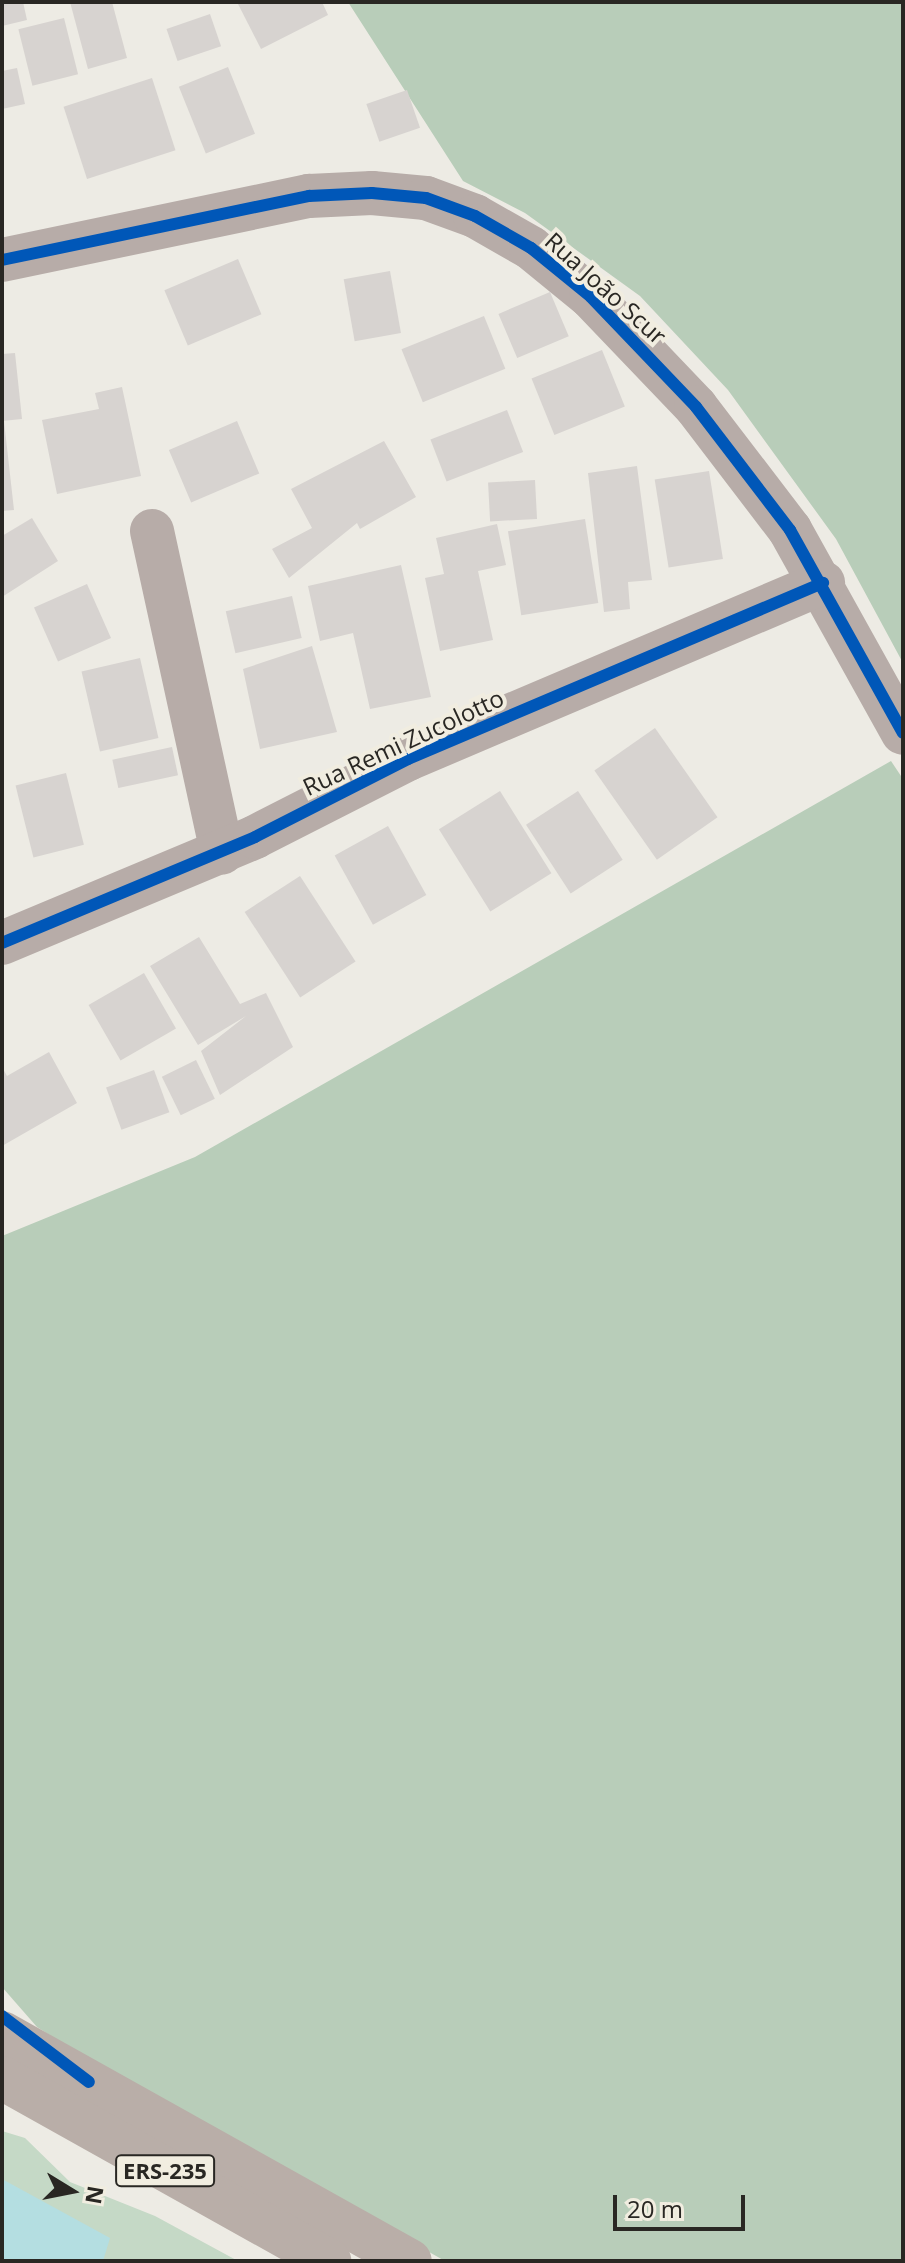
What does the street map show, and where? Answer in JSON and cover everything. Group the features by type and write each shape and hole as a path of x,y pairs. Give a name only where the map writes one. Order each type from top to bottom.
{"main road":[{"name":"ERS-235","path":"2,2033 410,2261"},
{"name":"ERS-235","path":"2,2078 329,2261"}],"street":[{"name":"Rua João Scur","path":"2,260 309,196 372,193 426,198 475,216 531,248 636,339 749,471 823,583 903,733"},
{"path":"152,531 222,852"},
{"name":"Rua Remi Zucolotto","path":"2,943 222,852 408,759 823,583"},
{"path":"2,2016 89,2082"}],"green space":[{"path":"348,2 903,2 903,663 836,539 728,390 640,296 525,213 463,181"},
{"path":"891,761 903,779 903,2261 445,2261 94,2063 37,2027 2,1987 2,1236 195,1157"},
{"path":"2,2131 25,2138 70,2182 155,2216 238,2261 2,2261"}],"water":[{"path":"2,2179 110,2238 103,2261 2,2261"}],"building":[{"path":"2,2 23,2 27,20 2,26"},
{"path":"70,2 112,2 127,58 88,69"},
{"path":"237,2 322,2 328,15 261,49"},
{"path":"210,14 221,46 178,61 167,29"},
{"path":"64,18 78,74 32,86 18,29"},
{"path":"228,67 255,134 206,154 179,87"},
{"path":"17,68 25,104 2,109 2,71"},
{"path":"152,78 175,150 87,179 64,107"},
{"path":"407,90 420,128 379,142 366,104"},
{"path":"238,259 261,314 188,345 164,290"},
{"path":"390,271 401,333 355,341 344,279"},
{"path":"550,292 569,336 517,358 498,314"},
{"path":"484,316 505,369 423,402 401,349"},
{"path":"602,350 625,407 554,435 532,378"},
{"path":"15,353 22,419 2,421 2,354"},
{"path":"122,387 141,476 57,494 42,420 99,409 95,393"},
{"path":"507,410 523,452 447,481 430,439"},
{"path":"237,421 259,473 191,502 169,450"},
{"path":"2,422 14,510 2,511"},
{"path":"384,441 416,497 360,529 357,523 289,578 272,549 312,528 291,489"},
{"path":"637,466 652,580 628,582 630,609 604,612 588,473"},
{"path":"709,471 723,559 669,568 655,480"},
{"path":"535,480 537,519 490,521 488,482"},
{"path":"32,518 58,561 2,597 2,536"},
{"path":"585,519 598,603 521,615 508,531"},
{"path":"497,524 506,565 478,571 493,640 440,651 425,578 444,574 436,538"},
{"path":"401,565 431,697 370,709 353,633 320,641 308,586"},
{"path":"87,584 111,638 58,661 34,608"},
{"path":"292,596 302,638 235,653 226,611"},
{"path":"312,646 337,732 260,749 243,669"},
{"path":"140,658 158,738 100,751 82,671"},
{"path":"655,728 718,817 657,860 594,770"},
{"path":"172,747 178,775 118,788 112,760"},
{"path":"66,773 84,845 33,857 16,786"},
{"path":"500,791 551,873 490,911 439,829"},
{"path":"578,791 623,860 571,894 526,825"},
{"path":"388,826 426,895 373,925 335,856"},
{"path":"300,876 356,962 300,997 245,912"},
{"path":"199,937 240,1004 266,993 293,1047 220,1095 201,1051 246,1016 198,1045 150,966"},
{"path":"144,973 176,1028 121,1060 89,1005"},
{"path":"49,1052 77,1103 2,1146 2,1067 7,1076"},
{"path":"196,1060 215,1099 181,1115 162,1077"},
{"path":"154,1070 169,1112 121,1130 106,1087"}],"cycle path":[{"path":"2,260 309,196 372,193 426,198 475,216 531,248 591,297 696,407 790,530 903,733"},
{"path":"2,943 255,837 408,759 823,583"},
{"path":"2,2016 89,2082"}]}
